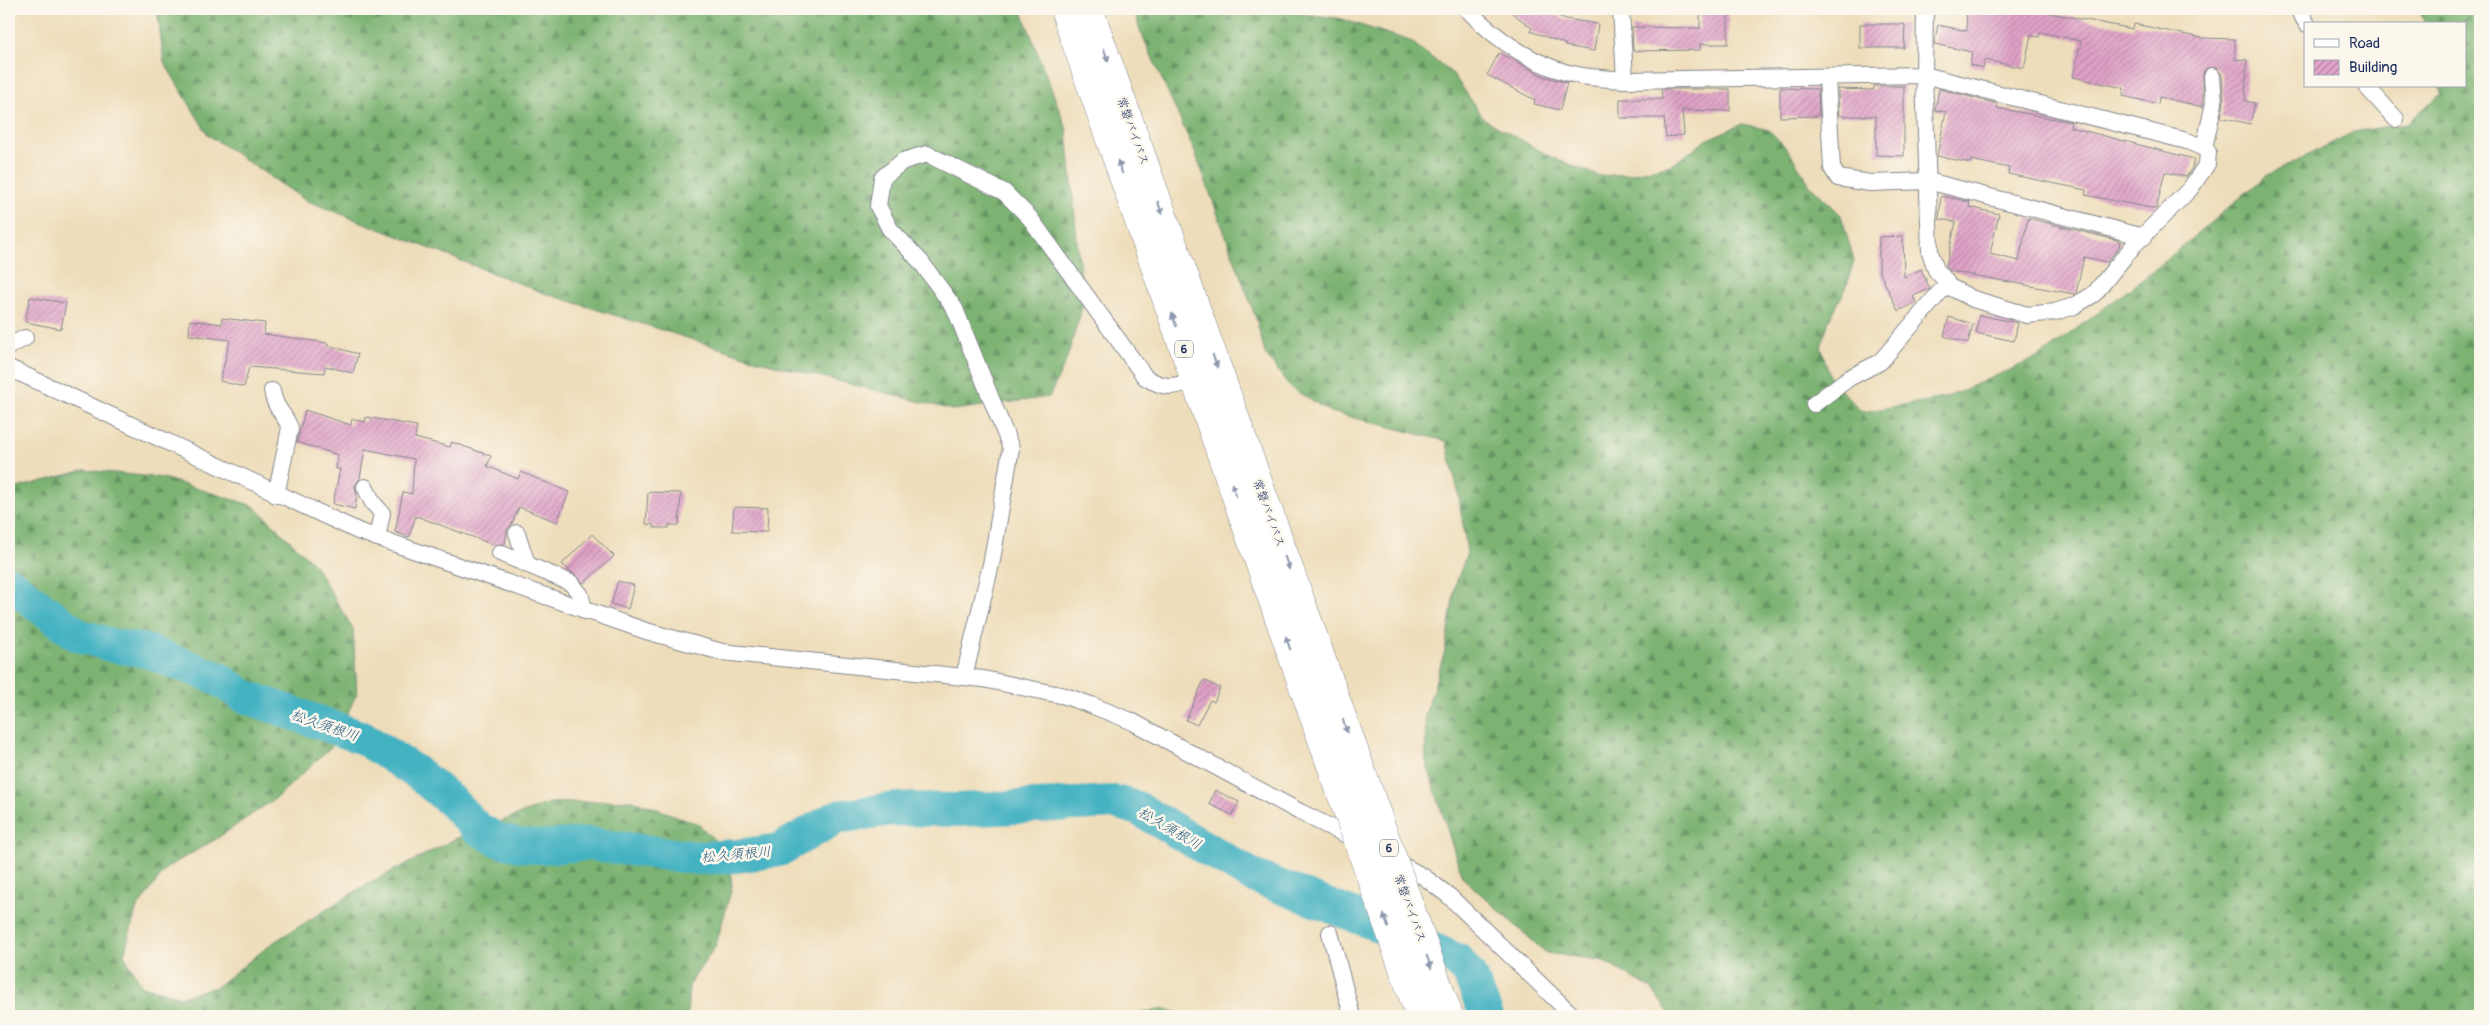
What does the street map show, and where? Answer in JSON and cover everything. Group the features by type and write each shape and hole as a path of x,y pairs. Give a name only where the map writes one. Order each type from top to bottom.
{"highway":[{"name":"常磐バイパス","path":"1064,9 1196,380 1449,1016"},
{"name":"常磐バイパス","path":"1089,9 1317,685 1420,1016"}],"street":[{"path":"1467,9 1494,32 1529,57 1556,69 1581,76 1625,80 1924,75 2187,142 2204,148 2208,152 2207,164 2190,189 2144,236 2094,294 2074,306 2055,312 2027,315 1973,299 1946,285 1946,281 1936,270 1930,252 1924,75 1925,9"},
{"path":"1621,9 1625,80"},
{"path":"2298,9 2306,22"},
{"path":"2204,148 2214,104 2212,76"},
{"path":"1827,77 1832,168 1838,178 1870,183 1928,181 2144,236"},
{"path":"2368,88 2396,119"},
{"path":"964,677 992,560 1011,448 955,309 921,262 890,228 878,206 882,178 903,160 927,154 1004,192 1030,218 1145,377 1158,385 1170,387 1196,380"},
{"path":"1814,404 1849,378 1880,362 1946,285"},
{"path":"9,346 24,338"},
{"path":"9,368 276,494 377,538 585,611 691,645 722,652 964,677 1065,696 1123,718 1300,812 1362,842 1424,877 1449,896 1573,1016"},
{"path":"272,391 278,411 287,420 290,428 276,494"},
{"path":"365,487 373,503 382,513 377,538"},
{"path":"517,533 527,564"},
{"path":"500,553 571,583 580,594 585,611"},
{"path":"1330,933 1352,1016"}],"green space":[{"path":"157,9 1021,9 1067,130 1083,305 1066,361 1049,397 953,410 767,363 544,293 305,200 208,135 164,62"},
{"path":"1134,9 1270,10 1338,18 1410,41 1453,74 1484,119 1551,157 1598,176 1629,174 1672,165 1708,139 1742,124 1769,130 1789,151 1810,185 1841,215 1854,260 1846,288 1829,320 1821,347 1831,380 1862,412 1945,398 2039,357 2147,276 2266,176 2354,132 2407,123 2441,94 2440,88 2466,88 2466,22 2424,22 2419,9 2480,9 2480,1016 1671,1016 1651,988 1601,960 1546,953 1462,877 1426,761 1425,715 1445,651 1455,586 1467,553 1458,491 1446,441 1331,412 1291,388 1265,354 1257,321 1196,155 1140,30"},
{"path":"85,470 163,478 254,506 314,564 353,629 357,693 332,746 276,798 216,839 166,868 136,910 124,955 142,986 180,997 216,987 274,942 366,885 457,838 549,803 633,800 698,824 729,854 732,887 716,945 689,985 687,1016 9,1016 9,490"},
{"path":"1166,1009 1189,1016 1122,1016"}],"building":[{"path":"1507,9 1539,9 1566,19 1598,24 1594,51 1565,46 1565,44 1530,31 1532,28"},
{"path":"1700,9 1728,9 1728,44 1700,44 1700,50 1633,51 1632,27 1700,28"},
{"path":"1966,9 2029,9 2133,29 2134,24 2202,38 2235,39 2235,59 2247,60 2245,101 2255,103 2250,124 2221,117 2224,103 2222,75 2216,67 2207,68 2203,72 2203,107 2159,97 2158,104 2123,96 2124,88 2073,77 2081,41 2040,32 2039,37 2031,35 2024,68 1985,60 1983,68 1970,65 1972,52 1934,44 1938,25 1967,31"},
{"path":"1860,24 1905,24 1904,48 1860,48"},
{"path":"1499,53 1543,76 1567,83 1560,110 1534,104 1535,100 1487,75"},
{"path":"1874,86 1904,86 1904,156 1876,155 1876,116 1839,116 1838,89 1874,90"},
{"path":"1780,88 1818,89 1819,116 1780,117"},
{"path":"1661,89 1730,89 1730,111 1682,110 1684,135 1666,137 1664,118 1620,118 1620,99 1662,99"},
{"path":"1939,89 1998,104 1997,108 2071,122 2070,127 2194,159 2192,168 2186,177 2165,172 2156,209 2085,195 2086,190 2008,174 2009,168 1971,160 1970,163 1937,156 1946,112 1935,110"},
{"path":"1941,196 1970,202 1969,207 1999,214 1990,254 2019,261 2028,218 2120,241 2119,247 2107,262 2084,257 2076,293 2074,294 1950,271 1946,266 1956,222 1939,219"},
{"path":"1903,236 1904,277 1921,269 1930,289 1913,296 1916,303 1898,311 1879,271 1879,237"},
{"path":"30,297 66,303 61,329 25,322"},
{"path":"1979,315 2018,323 2014,341 1976,333"},
{"path":"1949,317 1973,324 1968,343 1944,336"},
{"path":"222,318 265,323 264,334 328,343 327,345 358,354 353,373 325,366 324,373 249,367 244,387 220,381 230,340 189,335 190,320 222,324"},
{"path":"305,410 351,425 352,419 365,422 366,417 417,426 415,438 450,447 452,442 491,456 487,466 518,479 521,472 569,492 557,522 519,507 512,524 507,530 505,544 494,545 416,516 409,537 395,532 403,492 412,494 414,459 365,449 360,478 355,486 357,494 355,509 333,504 340,469 336,469 338,455 297,442"},
{"path":"648,492 681,493 679,525 669,525 669,528 654,528 654,525 646,524"},
{"path":"734,507 768,508 767,532 732,531"},
{"path":"592,534 614,556 584,583 562,564"},
{"path":"618,581 634,585 628,609 611,604"},
{"path":"1204,680 1220,688 1214,702 1210,700 1197,725 1186,720"},
{"path":"1215,790 1239,802 1232,815 1209,804"}],"waterway":[{"name":"松久須根川","path":"9,583 78,635 114,646 147,651 217,678 244,696 363,738 420,775 451,801 477,828 498,840 540,847 589,844 698,858 737,856 779,850 837,817 894,809 958,810 1115,802 1137,808 1253,876 1363,919 1457,960 1470,976 1487,1016"}]}
